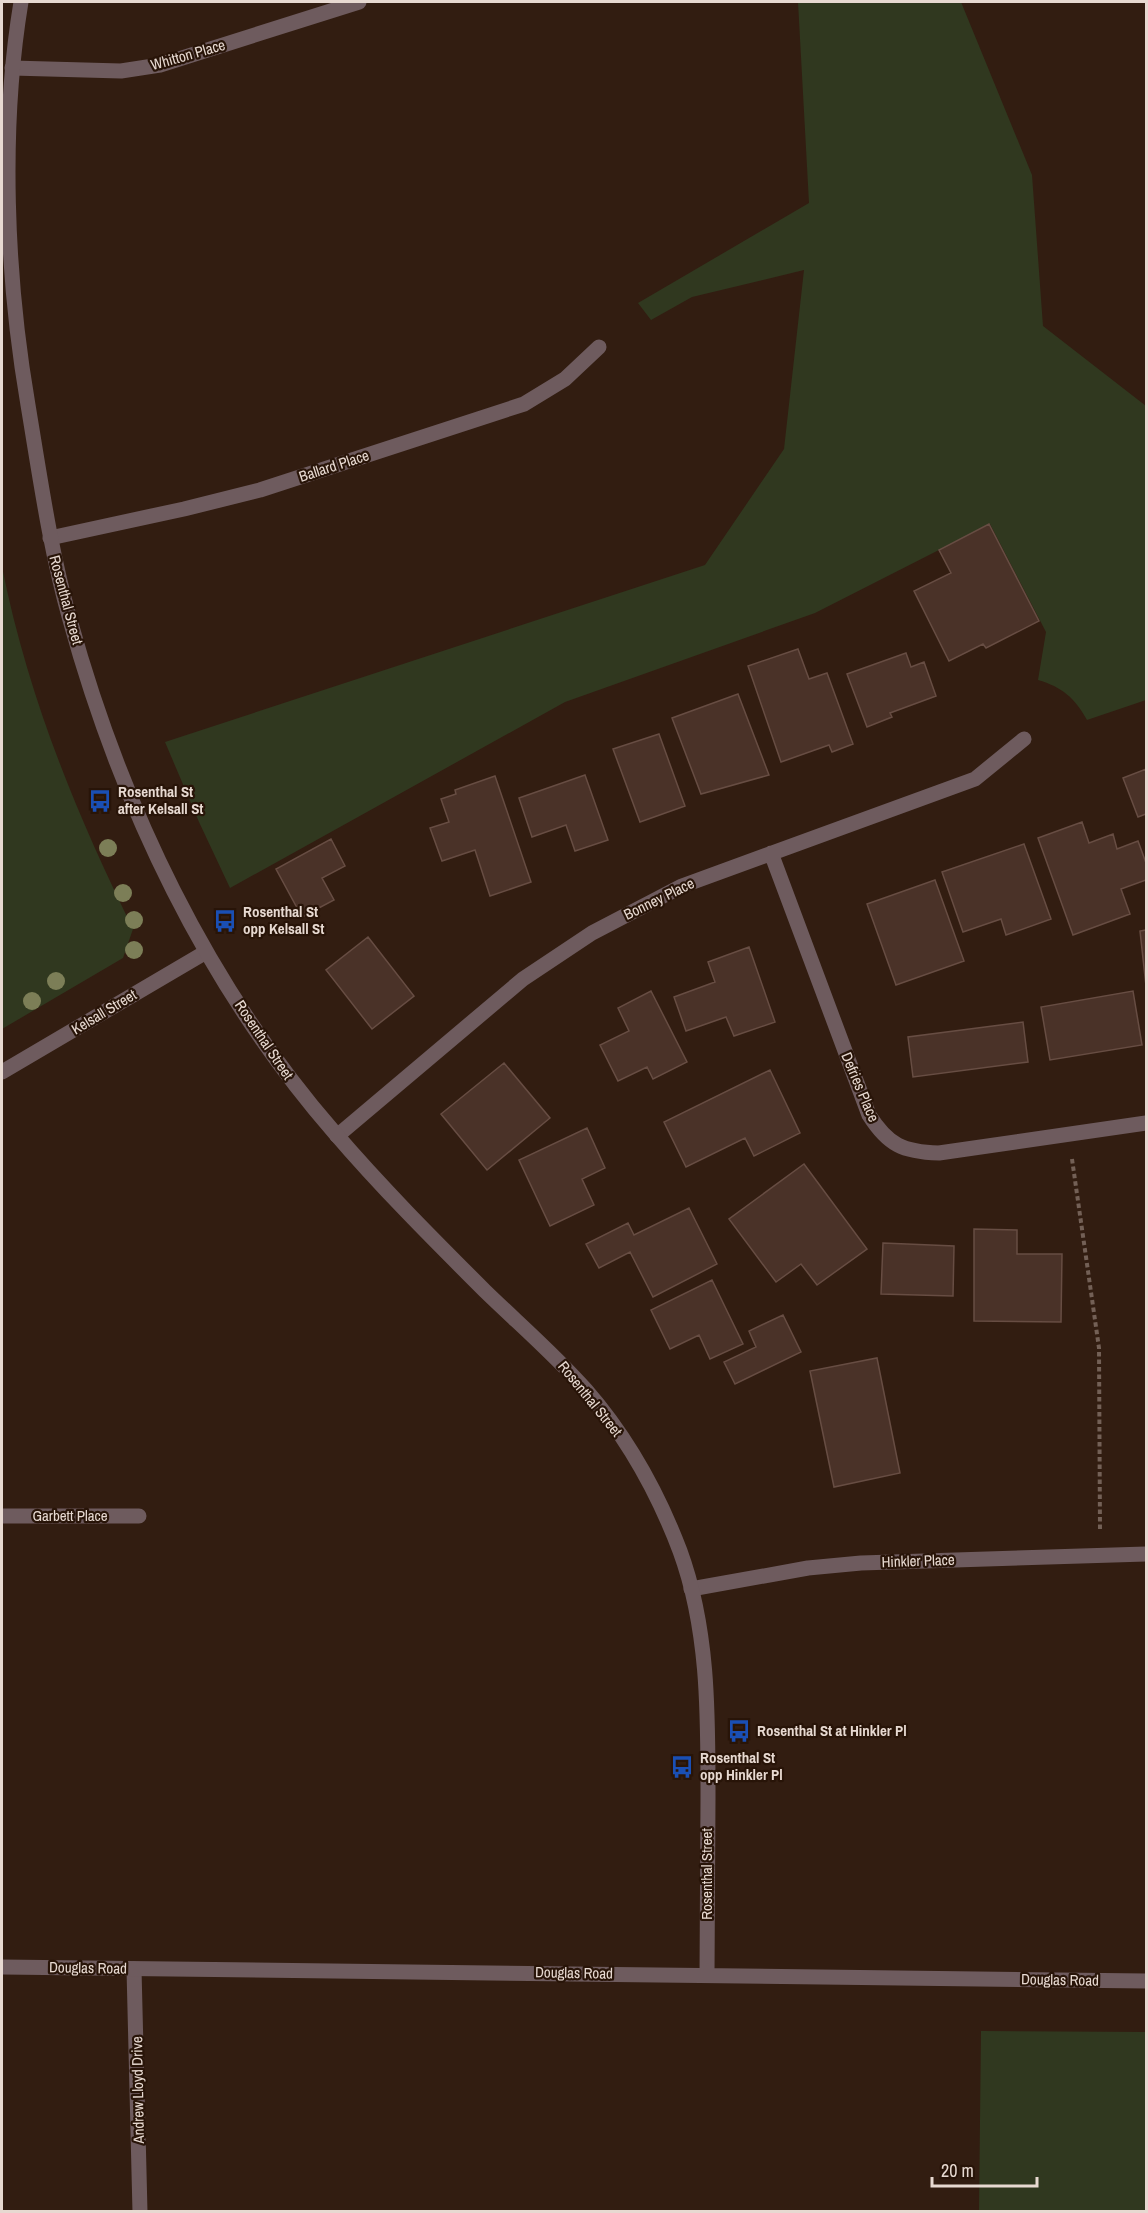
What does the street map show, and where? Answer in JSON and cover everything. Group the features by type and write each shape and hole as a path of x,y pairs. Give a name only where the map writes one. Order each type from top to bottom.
{"street":[{"name":"Rosenthal Street","path":"21,2 12,68 7,169 14,308 50,538 69,617 109,742 155,852 206,952 290,1078 337,1136 398,1204 589,1394 646,1477 680,1552 692,1589 702,1649 708,1704 707,1975"},
{"name":"Whitton Place","path":"12,68 109,71 160,65 359,2"},
{"name":"Ballard Place","path":"50,538 260,490 524,404 565,379 598,347"},
{"name":"Bonney Place","path":"337,1136 522,979 592,933 682,886 975,779 1024,739"},
{"name":"Defries Place","path":"771,853 869,1115 891,1142 904,1149 939,1153 1146,1123"},
{"name":"Kelsall Street","path":"2,1072 206,952"},
{"name":"Garbett Place","path":"2,1516 139,1516"},
{"name":"Hinkler Place","path":"692,1589 832,1565 1146,1554"},
{"name":"Douglas Road","path":"2,1967 1146,1982"},
{"name":"Andrew Lloyd Drive","path":"134,1969 140,2211"}],"path":[{"path":"1068,1134 1099,1348 1101,1554"}],"green space":[{"path":"798,2 961,2 1032,175 1043,326 1146,406 1146,700 1087,720 1078,705 1067,694 1038,680 1046,632 990,524 815,613 565,702 230,888 165,742 705,565 784,449 804,270 692,297 651,320 638,303 809,203"},
{"path":"2,567 25,661 56,752 92,841 133,929 123,958 2,1029"},
{"path":"981,2031 1146,2032 1146,2211 979,2211"}],"building":[{"path":"989,524 1039,621 986,648 983,644 949,661 914,591 951,573 939,550"},
{"path":"798,649 809,679 827,673 853,744 832,752 829,745 781,762 748,666"},
{"path":"906,653 911,667 924,662 936,696 890,713 892,717 867,727 847,674"},
{"path":"738,694 769,775 701,794 672,718"},
{"path":"659,734 685,806 640,822 613,749"},
{"path":"1146,769 1146,814 1138,817 1123,778"},
{"path":"585,775 608,840 575,851 566,825 532,837 519,798"},
{"path":"495,776 531,882 490,896 475,850 442,861 430,828 449,822 441,799 456,794 455,790"},
{"path":"1082,822 1089,843 1113,834 1117,849 1138,841 1146,863 1146,880 1121,889 1130,914 1073,935 1038,838"},
{"path":"331,839 345,866 322,878 334,900 302,917 276,869"},
{"path":"1024,844 1051,919 1006,935 1001,919 963,932 942,872"},
{"path":"935,880 964,961 896,985 867,904"},
{"path":"1146,930 1146,986 1140,931"},
{"path":"368,937 414,996 372,1029 326,970"},
{"path":"749,947 775,1022 734,1036 726,1017 686,1031 674,997 715,982 708,962"},
{"path":"651,991 687,1062 653,1079 647,1067 618,1081 600,1045 629,1031 618,1008"},
{"path":"1133,991 1142,1045 1050,1060 1041,1007"},
{"path":"1023,1022 1028,1062 913,1077 908,1037"},
{"path":"504,1063 550,1118 487,1170 441,1114"},
{"path":"770,1070 800,1133 754,1156 745,1138 686,1167 664,1122"},
{"path":"587,1128 605,1168 582,1179 594,1205 550,1226 519,1160"},
{"path":"804,1164 867,1249 817,1285 801,1264 776,1282 729,1219"},
{"path":"689,1208 717,1264 653,1297 630,1252 599,1268 586,1244 628,1223 634,1235"},
{"path":"974,1229 1017,1230 1017,1254 1062,1254 1061,1322 974,1321"},
{"path":"883,1243 954,1246 953,1296 881,1294"},
{"path":"712,1280 743,1344 710,1359 699,1335 670,1349 651,1310"},
{"path":"783,1315 801,1352 735,1384 724,1362 756,1347 749,1331"},
{"path":"877,1358 900,1473 834,1487 810,1371"}],"place":[{"name":"Rosenthal St after Kelsall St","path":"100,801"},
{"name":"Rosenthal St opp Kelsall St","path":"225,921"},
{"name":"Rosenthal St at Hinkler Pl","path":"739,1731"},
{"name":"Rosenthal St opp Hinkler Pl","path":"682,1767"}]}
